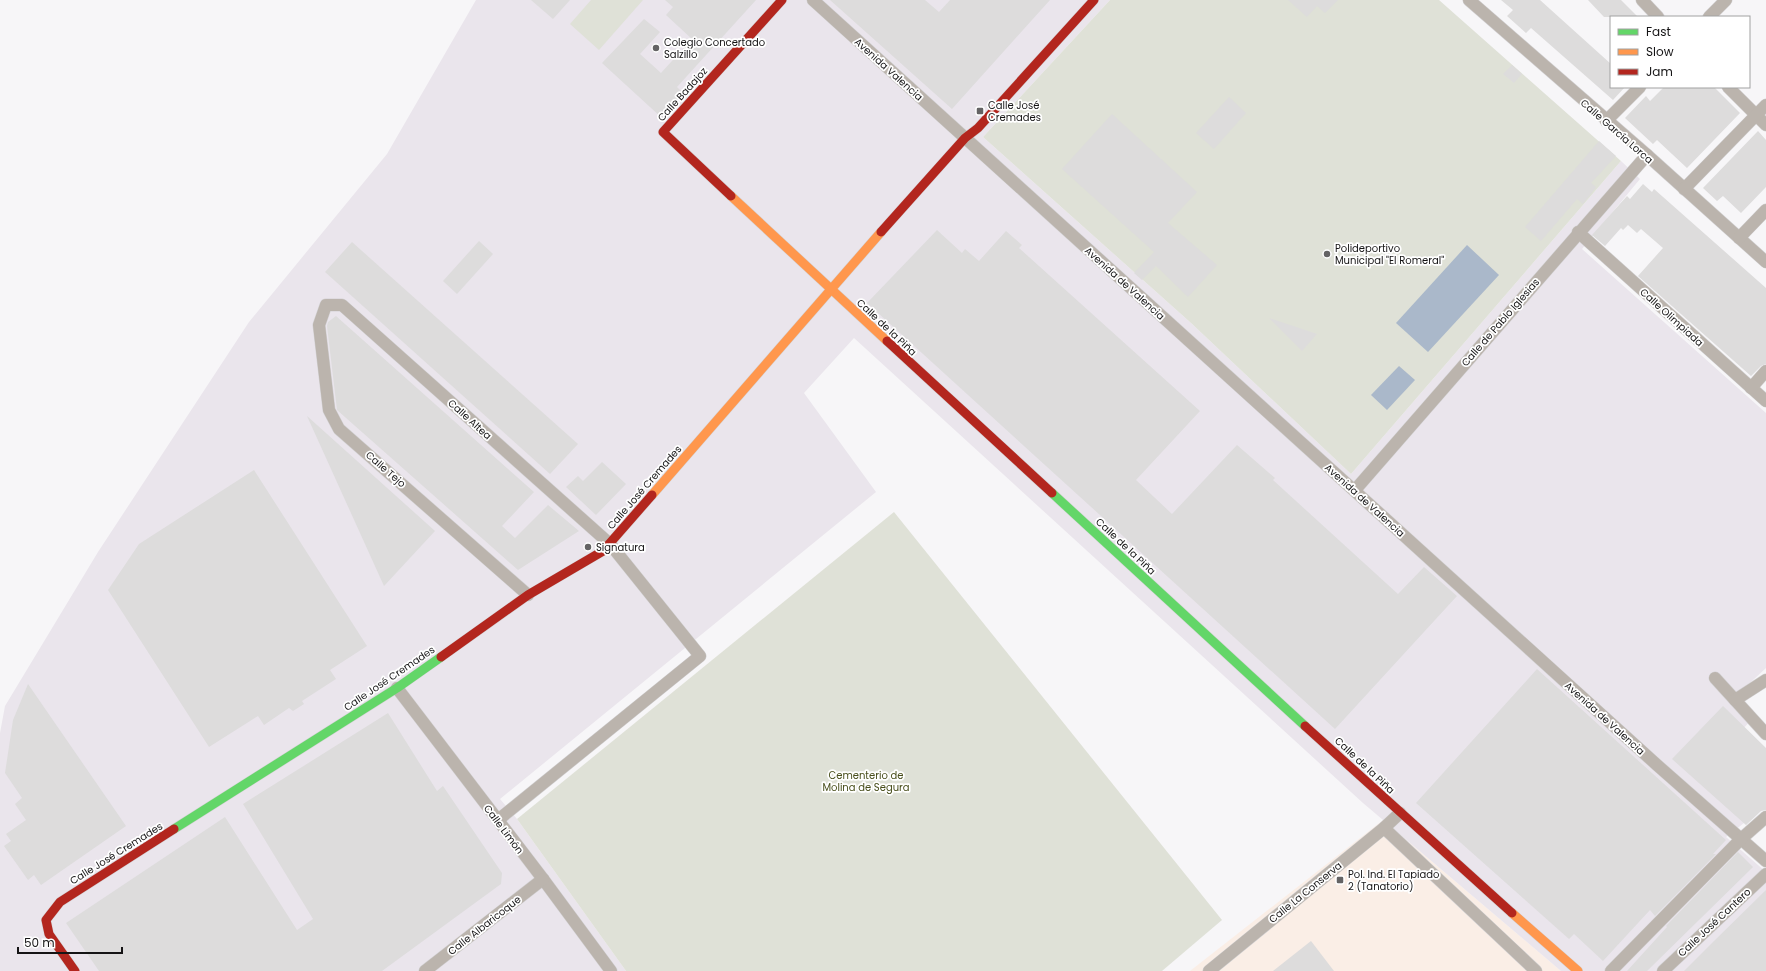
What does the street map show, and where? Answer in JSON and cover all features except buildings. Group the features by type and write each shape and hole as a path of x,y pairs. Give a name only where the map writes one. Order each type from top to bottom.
{"street":[{"name":"Calle Badajoz","path":"663,132 782,0"},
{"name":"Avenida Valencia","path":"813,0 965,138"},
{"name":"Calle José Cremades","path":"75,971 49,934 46,920 60,902 397,688 528,595 603,552 830,289 965,138 978,128 1094,0"},
{"path":"1642,0 1657,16"},
{"path":"1710,16 1726,0"},
{"name":"Calle García Lorca","path":"1471,1 1606,121 1647,155 1766,262"},
{"path":"1606,121 1639,88"},
{"path":"1729,88 1766,125"},
{"path":"1684,189 1766,105"},
{"name":"Calle de la Piña","path":"663,132 830,289 1400,813 1578,971"},
{"name":"Avenida de Valencia","path":"965,138 1766,861"},
{"name":"Calle de Pablo Iglesias","path":"1355,490 1578,232 1647,155"},
{"path":"1739,238 1766,210"},
{"name":"Calle Olimpiada","path":"1578,232 1766,401"},
{"name":"Calle Altea","path":"326,305 342,305 610,544 700,656 498,820"},
{"name":"Calle Tejo","path":"326,305 319,326 329,410 339,429 528,595"},
{"path":"1751,388 1766,371"},
{"path":"1714,678 1766,734"},
{"path":"1735,700 1766,680"},
{"name":"Calle Limón","path":"397,688 543,879 611,971"},
{"name":"Calle La Conserva","path":"1209,971 1384,828 1400,813"},
{"path":"1611,971 1741,839 1766,817"},
{"path":"1384,828 1536,971"},
{"name":"Calle José Cantero","path":"1663,971 1766,874"},
{"name":"Calle Albaricoque","path":"425,971 543,879"}],"shaded area":[{"path":"476,0 1110,0 983,137 1191,323 1351,474 1621,161 1640,179 1582,249 1766,413 1766,668 1738,694 1756,715 1723,750 1766,806 1726,837 1766,872 1766,971 1561,971 1363,803 854,338 804,393 876,492 500,799 517,819 626,971 0,971 0,733 5,706 98,552 249,322 387,154"},
{"path":"1383,820 1561,971 1190,971"}],"green space":[{"path":"591,0 643,0 599,50 570,24"},
{"name":"Polideportivo Municipal \"El Romeral\"","path":"1110,0 1439,0 1621,161 1351,474 1191,323 983,137"},
{"name":"Cementerio de Molina de Segura","path":"894,512 1222,920 1162,971 626,971 517,819"}],"water":[{"path":"1467,245 1499,275 1428,352 1396,323"},
{"path":"1399,366 1415,380 1387,410 1371,395"}],"traffic: fast":[{"path":"1052,493 1305,726"},
{"path":"174,829 397,688 441,657"}],"traffic: slow":[{"path":"731,196 887,341"},
{"path":"652,495 881,232"},
{"path":"1512,913 1578,971"}],"traffic: jam":[{"path":"731,196 663,132 782,0"},
{"path":"881,232 965,138 978,128 1094,0"},
{"path":"887,341 1052,493"},
{"path":"441,657 528,595 603,551 652,495"},
{"path":"1305,726 1512,913"},
{"path":"75,971 49,934 46,920 60,902 174,829"}],"place":[{"name":"Colegio Concertado Salzillo","path":"656,48"},
{"name":"Calle José Cremades","path":"980,111"},
{"name":"Polideportivo Municipal \"El Romeral\"","path":"1327,254"},
{"name":"Signatura","path":"588,547"},
{"name":"Pol. Ind. El Tapiado 2 (Tanatorio)","path":"1340,880"}]}
